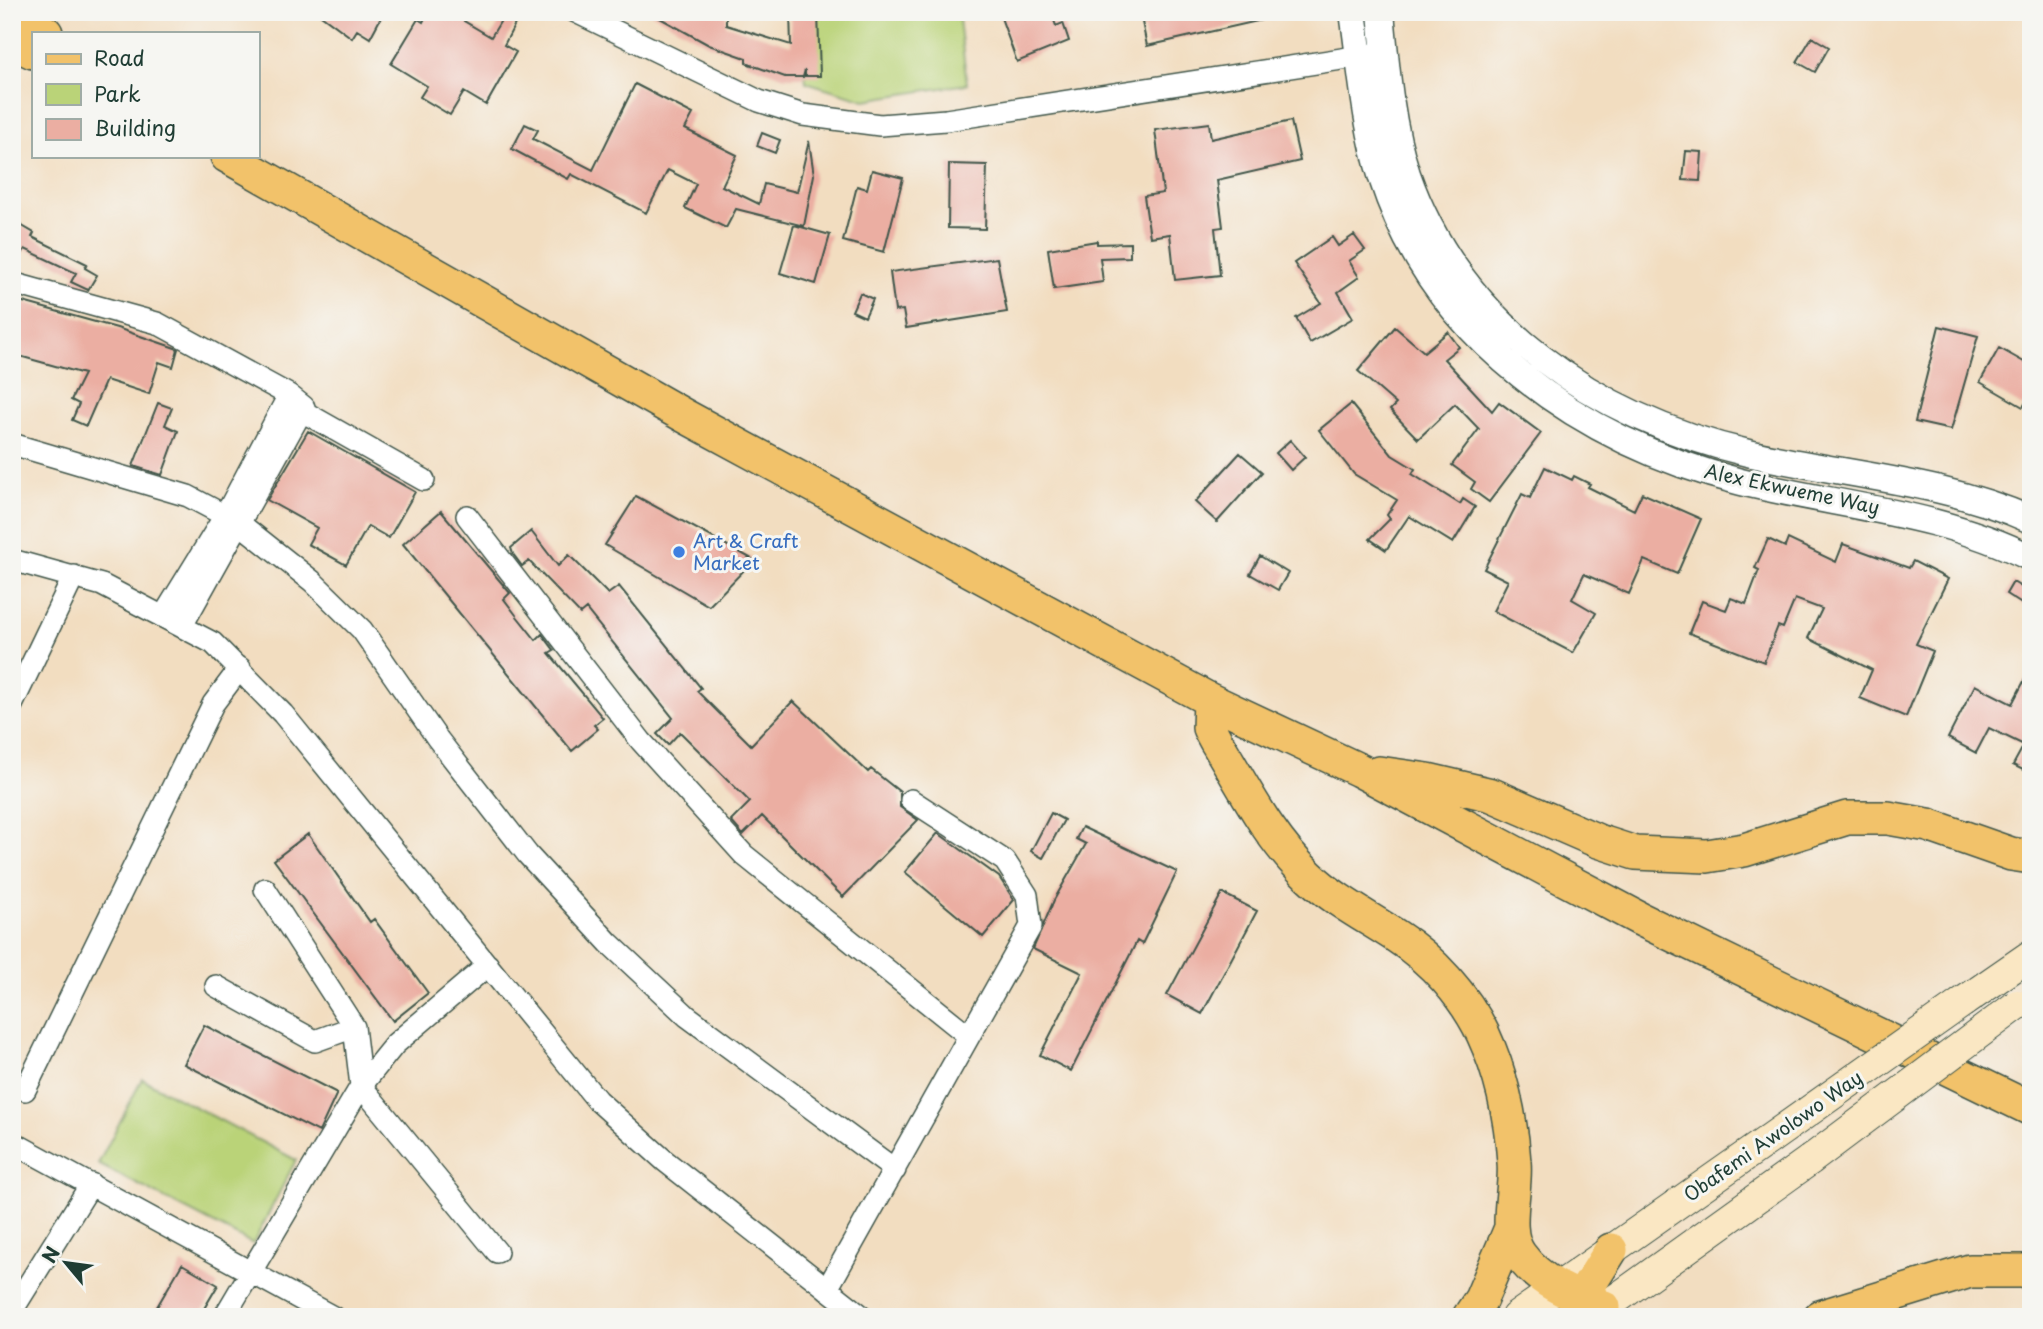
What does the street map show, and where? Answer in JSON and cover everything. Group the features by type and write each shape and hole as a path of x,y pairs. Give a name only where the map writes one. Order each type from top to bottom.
{"main road":[{"path":"13,12 44,32"},
{"path":"12,42 32,52"},
{"path":"231,158 683,415 1210,700 1359,771 1640,919 2031,1109"},
{"path":"1210,700 1209,727 1281,846 1310,877 1399,937 1432,964 1458,995 1482,1031 1500,1073 1509,1113 1515,1165 1511,1228 1518,1253 1532,1270 1583,1306 1611,1250"},
{"path":"1359,771 1428,780 1492,795 1598,841 1635,853 1707,856 1744,850 1847,818 1888,818 1928,825 2024,860"},
{"name":"Obafemi Awolowo Way","path":"1611,1250 2031,955"},
{"name":"Obafemi Awolowo Way","path":"1516,1317 1583,1306 1810,1160 2024,1000"},
{"path":"1469,1317 1480,1299 1511,1228"},
{"path":"1820,1317 1969,1271 2031,1271"}],"street":[{"path":"576,12 759,101 836,122 880,125 946,120 1372,55"},
{"name":"Alex Ekwueme Way","path":"1353,12 1372,55 1407,173 1437,239 1484,307 1550,365 1615,405 1658,427 1747,453 1934,488 2031,520"},
{"name":"Alex Ekwueme Way","path":"1381,12 1372,55 1382,177 1413,251 1462,321 1490,349 1543,392 1600,430 1692,468 1805,496 1892,510 1980,536 2031,558"},
{"path":"12,283 157,323 424,480"},
{"path":"183,624 232,519 296,403"},
{"path":"12,444 188,496 232,519 312,581 362,629 437,738 528,855 609,943 687,1016 895,1170"},
{"path":"467,516 641,741 744,855 969,1036"},
{"path":"164,615 232,519"},
{"path":"12,560 102,585 183,624 213,643 283,713 597,1100 665,1161 863,1317"},
{"path":"12,705 74,576"},
{"path":"25,1090 213,704 240,668"},
{"path":"827,1289 1031,926 1027,895 1005,861 911,800"},
{"path":"265,890 354,1027 361,1086 497,1252"},
{"path":"224,1317 361,1086 395,1044 488,965"},
{"path":"216,986 315,1041 354,1027"},
{"path":"12,1142 333,1317"},
{"path":"12,1311 91,1184"}],"green space":[{"path":"800,12 958,12 967,84 865,100 806,82"},
{"path":"142,1079 296,1160 253,1244 98,1164"}],"building":[{"path":"317,12 384,12 370,38 357,30 352,38"},
{"path":"428,12 468,12 464,21 491,37 503,17 515,24 504,45 516,52 486,105 464,92 450,115 420,97 427,86 391,64 418,19 423,22"},
{"path":"649,12 726,12 726,25 791,45 790,12 818,12 820,76 805,76 805,70 803,77 785,77 746,63 746,58 709,45"},
{"path":"999,12 1051,12 1056,26 1063,23 1069,41 1017,62"},
{"path":"1150,12 1271,12 1271,18 1147,46 1142,22 1151,20"},
{"path":"1812,37 1829,47 1815,72 1797,62"},
{"path":"635,84 693,114 685,129 737,155 722,186 759,204 764,184 797,192 809,141 814,175 804,226 736,209 726,228 685,208 696,184 668,170 646,213 571,174 568,179 512,149 525,124 538,130 533,139 593,170"},
{"path":"1291,121 1300,161 1217,180 1223,227 1215,228 1220,275 1175,280 1170,234 1150,237 1144,196 1163,193 1155,130 1209,123 1211,139"},
{"path":"762,133 780,140 775,153 757,146"},
{"path":"1686,151 1702,152 1700,181 1683,180"},
{"path":"949,164 987,165 985,229 948,228"},
{"path":"872,170 903,178 884,252 843,241 857,186 867,189"},
{"path":"12,220 34,233 32,237 87,264 85,268 97,275 88,290 71,282 76,273 25,249 12,269"},
{"path":"794,225 830,235 816,284 780,273"},
{"path":"1354,235 1365,250 1349,261 1359,277 1338,292 1353,318 1310,343 1296,318 1321,303 1294,263 1332,237 1338,246"},
{"path":"1097,241 1097,244 1130,243 1130,257 1100,258 1103,282 1054,289 1048,249"},
{"path":"997,258 1007,312 906,328 903,310 895,311 890,272"},
{"path":"860,293 873,299 865,317 852,311"},
{"path":"12,299 117,328 178,349 173,367 159,362 149,394 106,380 86,426 72,420 79,404 71,400 84,374 12,354"},
{"path":"1939,326 1978,336 1951,430 1915,422"},
{"path":"1395,327 1424,352 1448,332 1459,347 1444,359 1492,411 1499,402 1541,433 1489,502 1471,489 1475,482 1452,465 1479,429 1455,404 1418,439 1390,410 1396,404 1358,371"},
{"path":"1999,348 2031,366 2031,394 2023,407 1980,382"},
{"path":"158,403 172,408 165,425 178,431 162,475 133,466"},
{"path":"1351,404 1392,455 1415,469 1412,474 1460,504 1463,499 1475,507 1453,543 1409,516 1386,550 1370,539 1390,519 1387,515 1397,500 1354,474 1319,430"},
{"path":"308,431 415,492 389,538 368,526 346,565 308,544 317,528 267,500"},
{"path":"1290,440 1305,457 1291,470 1276,453"},
{"path":"1240,453 1262,472 1217,522 1195,502"},
{"path":"1545,467 1572,480 1574,476 1590,484 1588,487 1634,510 1642,493 1701,519 1677,574 1644,560 1629,594 1584,574 1572,599 1596,613 1573,653 1493,611 1508,581 1484,569 1522,494 1530,498"},
{"name":"Art & Craft Market","path":"636,496 754,560 709,606 605,545"},
{"path":"441,511 510,593 504,599 516,615 536,640 542,634 554,650 549,653 603,718 594,725 598,729 572,751 403,544"},
{"path":"531,531 558,566 569,555 608,594 619,586 701,688 697,691 751,745 793,701 868,772 871,769 900,792 900,807 918,820 843,897 762,816 743,835 731,821 750,802 680,732 668,745 657,734 673,718 586,609 580,614 529,561 522,566 513,554 511,548"},
{"path":"1768,539 1785,547 1788,539 1836,562 1843,544 1909,568 1913,561 1948,579 1916,644 1933,651 1906,717 1860,698 1872,670 1808,638 1822,609 1795,599 1783,628 1778,626 1764,662 1689,633 1702,601 1726,610 1731,598 1746,604 1759,570 1755,568"},
{"path":"1260,556 1288,573 1278,590 1250,574"},
{"path":"2013,582 2031,593 2031,610 2006,594"},
{"path":"2031,668 2031,774 2013,765 2024,745 1989,728 1976,753 1948,738 1975,685 2012,704"},
{"path":"1051,813 1064,820 1043,858 1031,851"},
{"path":"1082,827 1177,872 1142,944 1137,941 1071,1071 1040,1055 1082,973 1033,949 1054,900 1086,844 1076,839"},
{"path":"938,833 999,877 1014,900 983,937 905,872"},
{"path":"308,834 370,922 374,919 428,993 393,1021 274,860"},
{"path":"1222,893 1257,911 1202,1014 1167,995"},
{"path":"204,1025 337,1093 319,1132 184,1064"},
{"path":"182,1264 218,1285 199,1317 151,1317"}],"place":[{"name":"Art & Craft Market","path":"679,552"}]}
